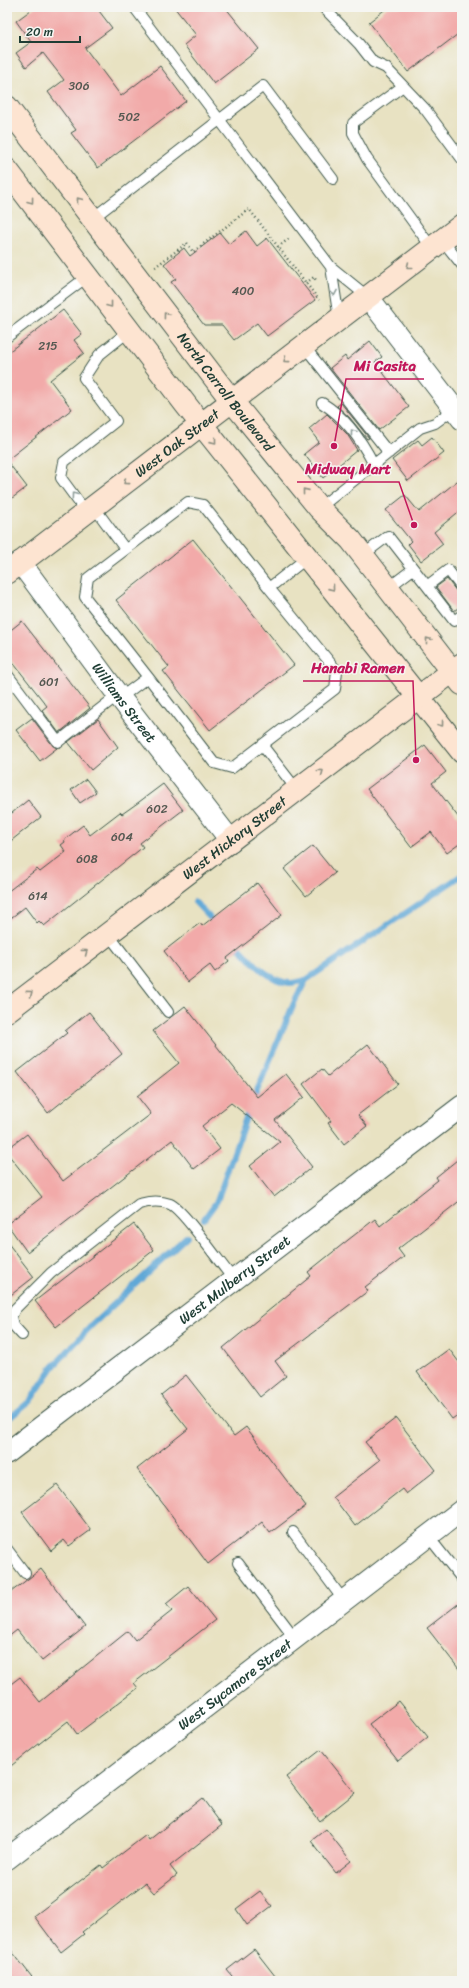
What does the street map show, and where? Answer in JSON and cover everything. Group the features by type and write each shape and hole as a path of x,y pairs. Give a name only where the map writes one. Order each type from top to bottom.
{"main road":[{"name":"North Carroll Boulevard","path":"7,107 232,401 319,508 351,540 388,588 459,673"},
{"path":"7,170 201,424 420,697 462,752"},
{"name":"West Oak Street","path":"11,569 462,225"},
{"name":"West Hickory Street","path":"7,1011 420,697 459,673"}],"street":[{"path":"368,297 458,414"},
{"name":"Williams Street","path":"11,569 119,696 231,841"},
{"name":"West Mulberry Street","path":"7,1453 462,1106"},
{"name":"West Sycamore Street","path":"7,1859 462,1510"}],"lane":[{"path":"134,7 331,267 368,297"},
{"path":"323,7 359,44 373,62 386,68 425,109 462,159"},
{"path":"92,218 221,120 263,86 332,179"},
{"path":"403,86 353,123 353,133 366,158 437,244 462,265"},
{"path":"331,267 339,319"},
{"path":"7,337 88,276"},
{"path":"125,549 61,478 64,462 116,421 84,378 99,355 130,331"},
{"path":"304,346 389,453"},
{"path":"322,403 337,412 366,449 374,465"},
{"path":"319,508 420,428 458,414"},
{"path":"188,502 203,505 269,588 337,672 335,689 232,768 214,763 85,597 88,578 188,502"},
{"path":"363,555 388,536 454,621 462,615"},
{"path":"269,588 308,557"},
{"path":"388,588 413,568"},
{"path":"427,586 448,570 462,588"},
{"path":"7,674 58,742 119,696 148,678"},
{"path":"262,745 297,790"},
{"path":"108,934 168,1012"},
{"path":"22,1335 13,1325 11,1317 15,1309 51,1273 139,1204 154,1200 171,1204 185,1217 234,1280"},
{"path":"293,1532 344,1601"},
{"path":"428,1536 462,1579"},
{"path":"7,1549 25,1573"},
{"path":"238,1563 295,1638"}],"path":[{"path":"152,269 186,243 193,252 249,209 319,300"},
{"path":"306,283 314,277"}],"building":[{"path":"35,7 96,7 112,28 85,48 121,96 160,66 186,101 98,168 71,133 76,130 48,92 64,80 43,53 26,67 16,53 31,42 16,21"},
{"path":"174,7 225,7 259,49 214,84 184,45 196,35"},
{"path":"388,7 462,7 462,31 408,72 369,22"},
{"path":"246,231 257,246 267,238 315,300 267,336 257,323 234,340 222,325 204,325 171,282 176,279 164,264 184,248 190,256 220,233 229,244"},
{"path":"63,310 82,334 74,340 84,353 50,380 72,409 7,460 7,353"},
{"path":"370,341 382,357 375,362 409,407 379,430 330,368 345,356 347,360"},
{"path":"341,403 369,438 367,439 350,418 337,406"},
{"path":"327,414 347,434 357,450 323,478 304,454 319,442 309,429"},
{"path":"432,437 444,453 408,481 392,460 418,440 422,445"},
{"path":"7,461 27,487 7,502"},
{"path":"462,477 462,509 434,532 443,544 421,561 408,544 411,541 386,510 405,495 419,512"},
{"path":"193,539 294,665 210,730 163,671 169,667 116,600"},
{"path":"447,579 457,592 462,594 462,605 454,611 436,587"},
{"path":"22,621 90,708 59,733 42,710 47,706 7,655 7,633"},
{"path":"32,718 53,746 57,748 40,761 16,730"},
{"path":"98,719 118,747 91,770 68,742"},
{"path":"425,745 446,772 432,783 462,822 462,842 447,853 431,832 411,847 367,789"},
{"path":"86,779 96,792 80,803 71,790"},
{"path":"163,784 183,810 140,843 143,847 44,926 39,921 37,923 25,907 7,921 7,892 37,869 40,872 66,852 61,845 65,842 64,840 83,825 90,835 120,812 122,814"},
{"path":"28,800 41,817 7,844 7,817"},
{"path":"313,846 335,873 306,896 284,869"},
{"path":"257,883 282,915 227,958 229,961 215,972 210,965 188,982 164,951 200,923 202,926"},
{"path":"185,1006 257,1097 286,1074 304,1097 275,1120 312,1167 274,1197 250,1166 280,1142 231,1103 202,1126 220,1149 194,1169 172,1140 27,1252 7,1224 42,1197 7,1153 7,1149 27,1134 63,1181 151,1114 137,1096 179,1063 153,1031"},
{"path":"89,1012 122,1054 48,1113 17,1072 67,1033 65,1031"},
{"path":"368,1044 398,1084 358,1115 367,1126 344,1144 328,1123 331,1121 303,1084 322,1069 328,1076"},
{"path":"462,1156 462,1199 398,1249 404,1257 365,1287 368,1291 275,1361 286,1376 260,1397 223,1348 311,1276 308,1272 375,1219 380,1226 438,1180 436,1177"},
{"path":"134,1224 154,1250 56,1327 35,1301"},
{"path":"7,1242 34,1277 7,1298"},
{"path":"449,1349 462,1366 462,1412 452,1419 417,1372"},
{"path":"186,1375 234,1436 246,1427 306,1506 270,1533 262,1522 208,1564 137,1469 188,1429 161,1395"},
{"path":"396,1418 436,1470 406,1494 402,1489 355,1526 333,1497 380,1460 365,1442"},
{"path":"57,1485 91,1530 69,1546 64,1540 51,1551 22,1512"},
{"path":"41,1569 85,1627 42,1661 17,1630 7,1638 7,1595"},
{"path":"188,1586 215,1620 134,1683 138,1688 77,1734 68,1721 7,1769 7,1687 20,1677 40,1702 128,1631 135,1640 172,1611 166,1604"},
{"path":"462,1601 462,1673 427,1628"},
{"path":"399,1701 428,1737 398,1761 369,1724"},
{"path":"321,1750 355,1793 320,1821 286,1777"},
{"path":"202,1798 222,1825 170,1866 177,1875 154,1893 145,1883 82,1932 84,1934 61,1952 34,1916 101,1865 103,1868 146,1835 149,1840"},
{"path":"326,1829 351,1861 336,1873 311,1841"},
{"path":"260,1891 272,1906 247,1925 236,1909"},
{"path":"7,1945 35,1981 7,1981"},
{"path":"254,1949 279,1981 236,1981 227,1970"}],"waterway":[{"path":"235,943 260,968 274,978 290,983 306,980 462,875"},
{"path":"195,902 216,924"},
{"path":"204,1219 217,1201 248,1112 294,1003 306,980"},
{"path":"7,1420 30,1401 53,1367 92,1325 187,1236"}],"place":[{"name":"Mi Casita","path":"334,446"},
{"name":"Midway Mart","path":"414,525"},
{"name":"Hanabi Ramen","path":"416,760"}]}
